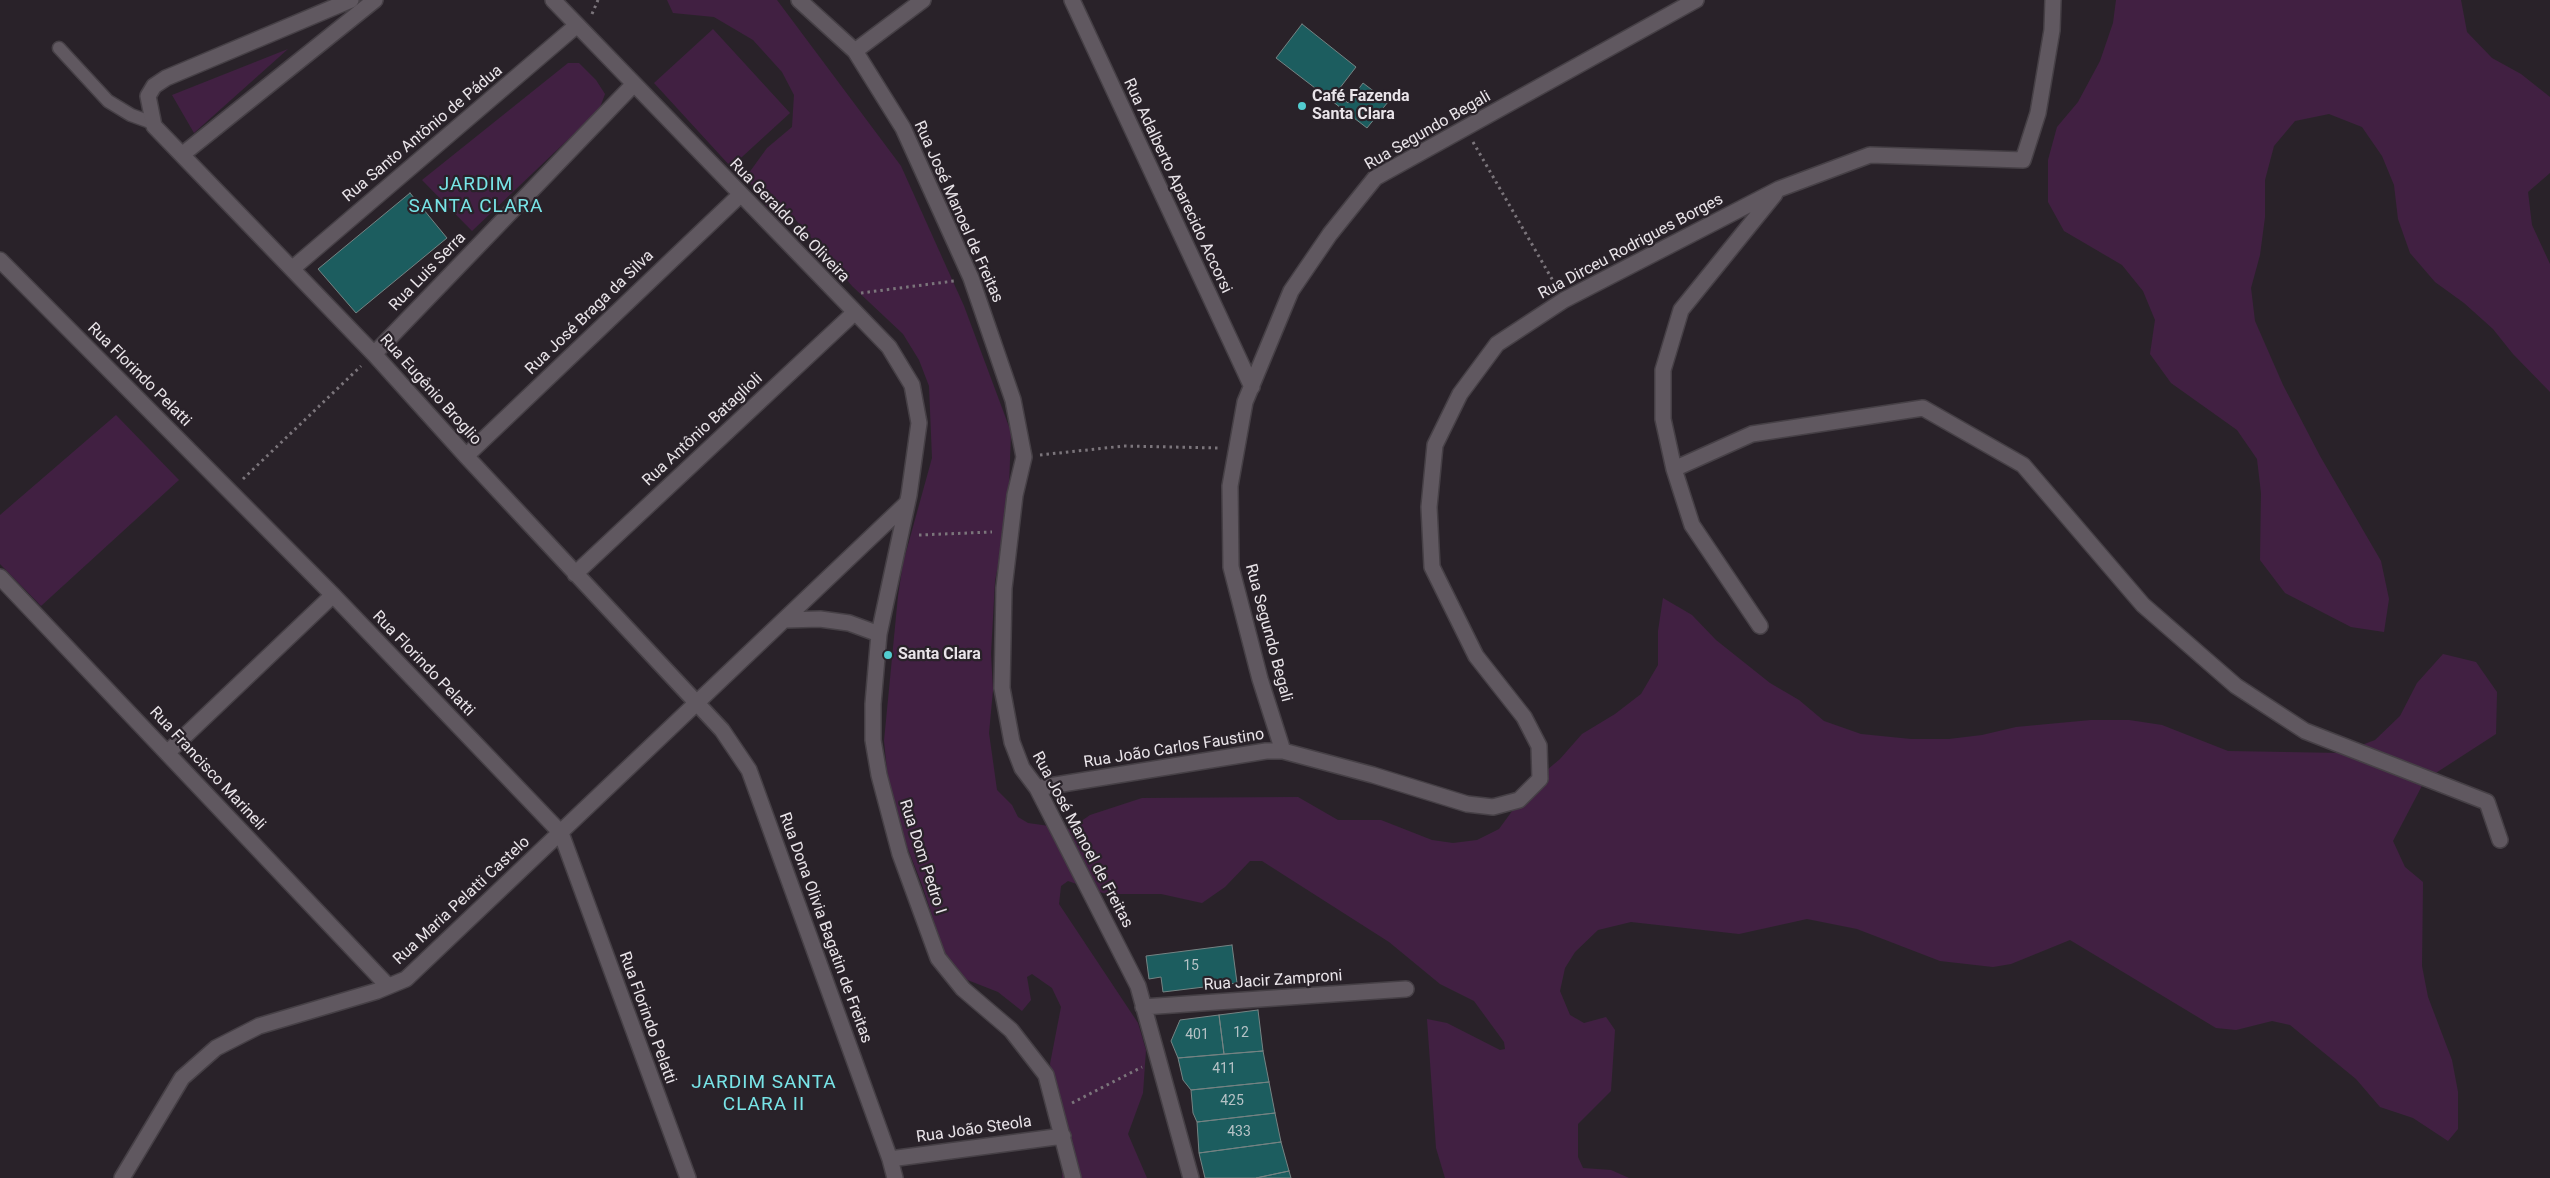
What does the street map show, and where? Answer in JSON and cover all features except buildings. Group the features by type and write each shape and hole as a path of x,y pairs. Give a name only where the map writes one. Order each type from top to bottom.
{"street":[{"path":"153,123 148,96 154,86 166,78 351,0"},
{"path":"183,154 375,0"},
{"name":"Rua Geraldo de Oliveira","path":"553,0 740,196 888,347 912,385 919,423 907,503"},
{"name":"Rua José Manoel de Freitas","path":"799,0 855,51 904,128 971,278 1013,400 1024,457 1011,532 1004,588 1002,688 1012,742 1022,768 1037,788 1138,986 1191,1178"},
{"path":"855,51 923,0"},
{"name":"Rua Adalberto Aparecido Accorsi","path":"1072,0 1252,387"},
{"name":"Rua Segundo Begali","path":"1283,751 1260,678 1231,567 1230,486 1245,402 1291,291 1330,234 1375,178 1696,0"},
{"name":"Rua Dirceu Rodrigues Borges","path":"1519,800 1540,779 1539,746 1524,717 1476,656 1432,567 1429,507 1435,445 1460,394 1497,344 1564,300 1779,189 1870,155 2023,160 2038,113 2052,30 2053,0"},
{"name":"Rua Santo Antônio de Pádua","path":"292,268 576,26"},
{"name":"Rua Luis Serra","path":"374,354 633,85"},
{"name":"Rua Eugênio Broglio","path":"153,123 374,354 466,456 697,703"},
{"path":"1760,626 1692,526 1674,469 1662,419 1663,370 1681,310 1779,189"},
{"name":"Rua José Braga da Silva","path":"466,456 740,196"},
{"name":"Rua Florindo Pelatti","path":"0,260 333,595 560,833 688,1178"},
{"name":"Rua Antônio Bataglioli","path":"576,574 854,313"},
{"path":"1674,469 1752,434 1924,408 2023,465 2143,605 2236,686 2305,731 2487,802 2500,840"},
{"name":"Rua Dom Pedro I","path":"907,503 880,634 873,704 873,740 879,775 900,854 938,958 963,989 1011,1030 1046,1075 1074,1178"},
{"name":"Rua Maria Pelatti Castelo","path":"122,1178 182,1078 216,1048 260,1026 406,979 907,503"},
{"name":"Rua Francisco Marineli","path":"0,577 388,986"},
{"path":"167,753 333,595"},
{"path":"784,620 820,619 849,623 880,634"},
{"name":"Rua Dona Olivia Bagatin de Freitas","path":"697,703 722,730 749,770 890,1159 895,1178"},
{"name":"Rua João Carlos Faustino","path":"1037,788 1266,751 1283,751 1373,775 1467,804 1493,807 1519,800"},
{"name":"Rua Jacir Zamproni","path":"1143,1007 1406,989"},
{"name":"Rua João Steola","path":"890,1159 1063,1136"}],"lane":[{"path":"60,48 108,101 131,115 153,123"}],"path":[{"path":"1465,128 1564,300"},
{"path":"838,296 971,278"},
{"path":"231,491 374,354"},
{"path":"1024,457 1124,446 1237,448"},
{"path":"900,535 1011,532"},
{"path":"1075,1102 1133,1072"}],"shaded area":[{"path":"667,0 777,0 901,166 964,306 1011,432 1008,514 995,581 991,654 993,690 989,733 997,790 1012,805 1018,817 1028,823 1070,829 1090,815 1142,798 1298,797 1338,820 1381,820 1432,840 1453,843 1477,840 1499,829 1534,781 1560,759 1582,734 1615,714 1641,694 1658,665 1658,631 1663,598 1692,615 1716,640 1770,683 1799,700 1824,721 1861,734 1911,739 1949,739 1982,735 2016,727 2091,720 2129,720 2162,725 2228,751 2341,753 2375,740 2400,716 2417,683 2443,654 2476,662 2497,692 2496,734 2425,780 2393,841 2405,867 2423,882 2422,966 2428,997 2452,1060 2458,1092 2458,1129 2448,1141 2413,1118 2380,1107 2356,1079 2290,1025 2272,1021 2236,1030 2216,1028 2070,940 2011,964 1993,967 1940,961 1857,929 1807,919 1739,934 1631,922 1598,930 1575,952 1565,968 1560,991 1570,1015 1584,1023 1606,1017 1615,1030 1611,1091 1578,1124 1578,1157 1583,1168 1611,1170 1629,1178 1445,1178 1436,1148 1427,1019 1447,1023 1500,1050 1505,1049 1504,1042 1474,1001 1440,984 1389,942 1262,861 1250,861 1225,887 1202,903 1161,894 1106,894 1068,881 1061,886 1059,904 1138,1023 1146,1050 1143,1093 1128,1134 1147,1178 1062,1178 1065,1134 1050,1064 1061,1007 1052,988 1032,974 1027,977 1031,1000 1022,1011 998,992 965,979 945,955 922,885 901,831 888,780 884,741 898,596 903,563 932,458 929,386 919,360 903,334 852,286 795,219 766,206 746,177 767,148 792,127 794,95 782,72 753,40 714,17 673,13"},
{"path":"2116,0 2461,0 2467,32 2492,58 2521,74 2550,97 2550,173 2528,192 2532,225 2550,264 2550,392 2513,354 2493,329 2464,303 2435,282 2410,253 2398,219 2394,185 2382,156 2362,127 2329,114 2295,121 2274,146 2265,180 2265,217 2260,255 2251,288 2255,321 2283,385 2320,456 2381,561 2389,599 2384,632 2351,627 2285,593 2260,560 2261,493 2257,459 2237,430 2171,383 2150,354 2155,320 2143,291 2122,265 2064,231 2048,202 2048,160 2057,127 2078,102 2100,61 2113,23"},
{"path":"713,29 790,113 731,167 654,83"},
{"path":"288,49 194,133 172,95"},
{"path":"568,63 579,63 596,80 605,94 599,110 472,231 422,180"},
{"path":"116,415 179,480 41,606 0,564 0,515"}],"place":[{"name":"Café Fazenda Santa Clara","path":"1302,106"},
{"name":"Santa Clara","path":"888,655"}],"district":[{"name":"JARDIM SANTA CLARA","path":"476,196"},
{"name":"JARDIM SANTA CLARA II","path":"764,1094"}]}
